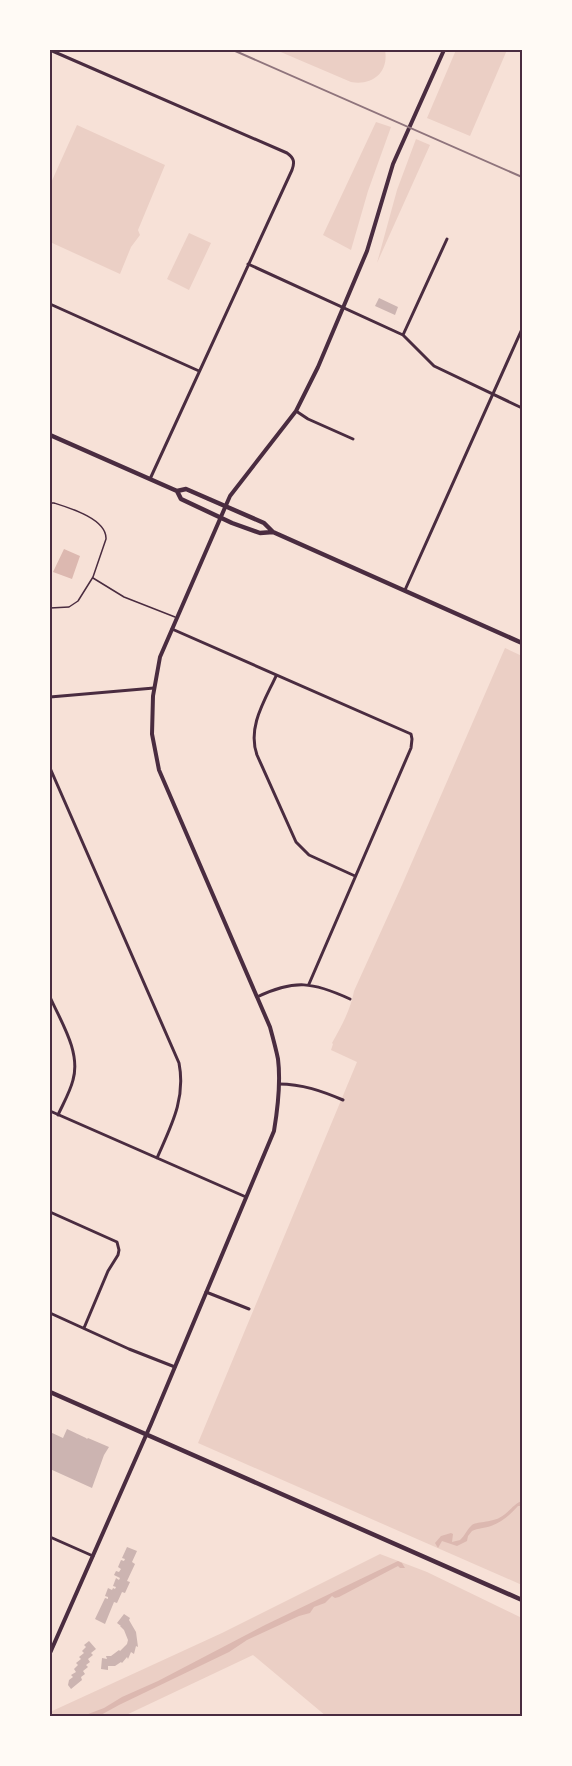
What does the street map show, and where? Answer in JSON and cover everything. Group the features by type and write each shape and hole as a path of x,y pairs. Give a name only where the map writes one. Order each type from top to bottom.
{"main road":[{"path":"50,435 177,491 186,489 264,523 273,532 522,643"},
{"path":"177,491 181,499 220,517 260,533 273,532"},
{"path":"50,1392 522,1600"}],"street":[{"path":"50,50 287,153 294,160 292,170 150,479"},
{"path":"50,1653 146,1435 274,1131 278,1107 278,1059 270,1027 159,770 152,734 154,688 160,657 230,496 296,411 367,251 393,164 444,50"},
{"path":"403,334 447,239"},
{"path":"248,264 403,334 434,366 522,408"},
{"path":"50,304 199,371"},
{"path":"405,590 522,329"},
{"path":"296,411 308,419 353,439"},
{"path":"172,629 411,734 411,748 309,984"},
{"path":"276,676 253,732 257,755 296,842 309,855 355,876"},
{"path":"50,697 154,688"},
{"path":"50,768 179,1063 181,1097 157,1158"},
{"path":"256,997 275,989 309,984 350,999"},
{"path":"50,997 72,1046 74,1058 74,1078 58,1115"},
{"path":"279,1084 294,1084 343,1100"},
{"path":"50,1111 246,1197"},
{"path":"50,1212 117,1242 119,1246 118,1255 108,1271 84,1328"},
{"path":"206,1292 249,1309"},
{"path":"50,1313 175,1367"},
{"path":"50,1537 93,1556"}],"lane":[{"path":"50,503 81,514 104,528 106,533 93,577 76,604 50,609"},
{"path":"93,577 124,597 176,618"}],"shaded area":[{"path":"276,50 385,50 386,58 378,76 359,83 351,82"},
{"path":"456,50 507,50 470,136 427,118"},
{"path":"376,122 391,127 368,191 351,250 323,235"},
{"path":"77,125 165,165 138,230 140,235 131,247 120,274 50,242 50,185"},
{"path":"416,139 430,145 377,263 397,190"},
{"path":"189,233 211,243 189,290 167,279"},
{"path":"64,549 80,556 72,579 53,572"},
{"path":"505,648 522,656 522,1585 198,1443 357,1062 331,1050 332,1043 345,1018 354,991"},
{"path":"522,1501 522,1506 518,1506 503,1520 472,1531 467,1541 457,1546 442,1541 438,1548 435,1543 441,1536 451,1533 453,1534 452,1542 460,1540 472,1525 499,1518"},
{"path":"380,1554 427,1572 522,1618 522,1716 326,1716 253,1655 124,1716 50,1716 50,1712 222,1633"},
{"path":"398,1561 405,1568 398,1566 339,1597 332,1596 325,1603 314,1607 310,1613 247,1640 229,1652 99,1716 83,1716 104,1708 265,1625"}],"building":[{"path":"379,298 398,307 395,315 375,306"},
{"path":"67,1429 109,1447 92,1488 50,1469 50,1432 63,1438"},
{"path":"127,1547 137,1551 132,1562 135,1564 127,1581 130,1582 117,1603 114,1602 105,1624 95,1619 105,1598 108,1599 105,1596 108,1588 115,1589 116,1587 113,1586 116,1578 119,1580 120,1578 114,1575 121,1569 118,1567 121,1560 125,1559 122,1558"},
{"path":"124,1614 130,1618 136,1632 138,1647 136,1646 134,1654 131,1652 128,1659 127,1657 122,1663 108,1666 108,1670 101,1669 102,1658 107,1659 106,1656 120,1651 127,1644 128,1640 124,1630 117,1623"},
{"path":"89,1641 96,1649 88,1659 90,1662 83,1671 85,1674 81,1677 82,1680 71,1689 68,1685 69,1680 76,1672 74,1669 78,1665 76,1663 81,1659 79,1657 84,1653 82,1651 86,1647 84,1645"}],"railway":[{"path":"233,50 522,177"}]}
